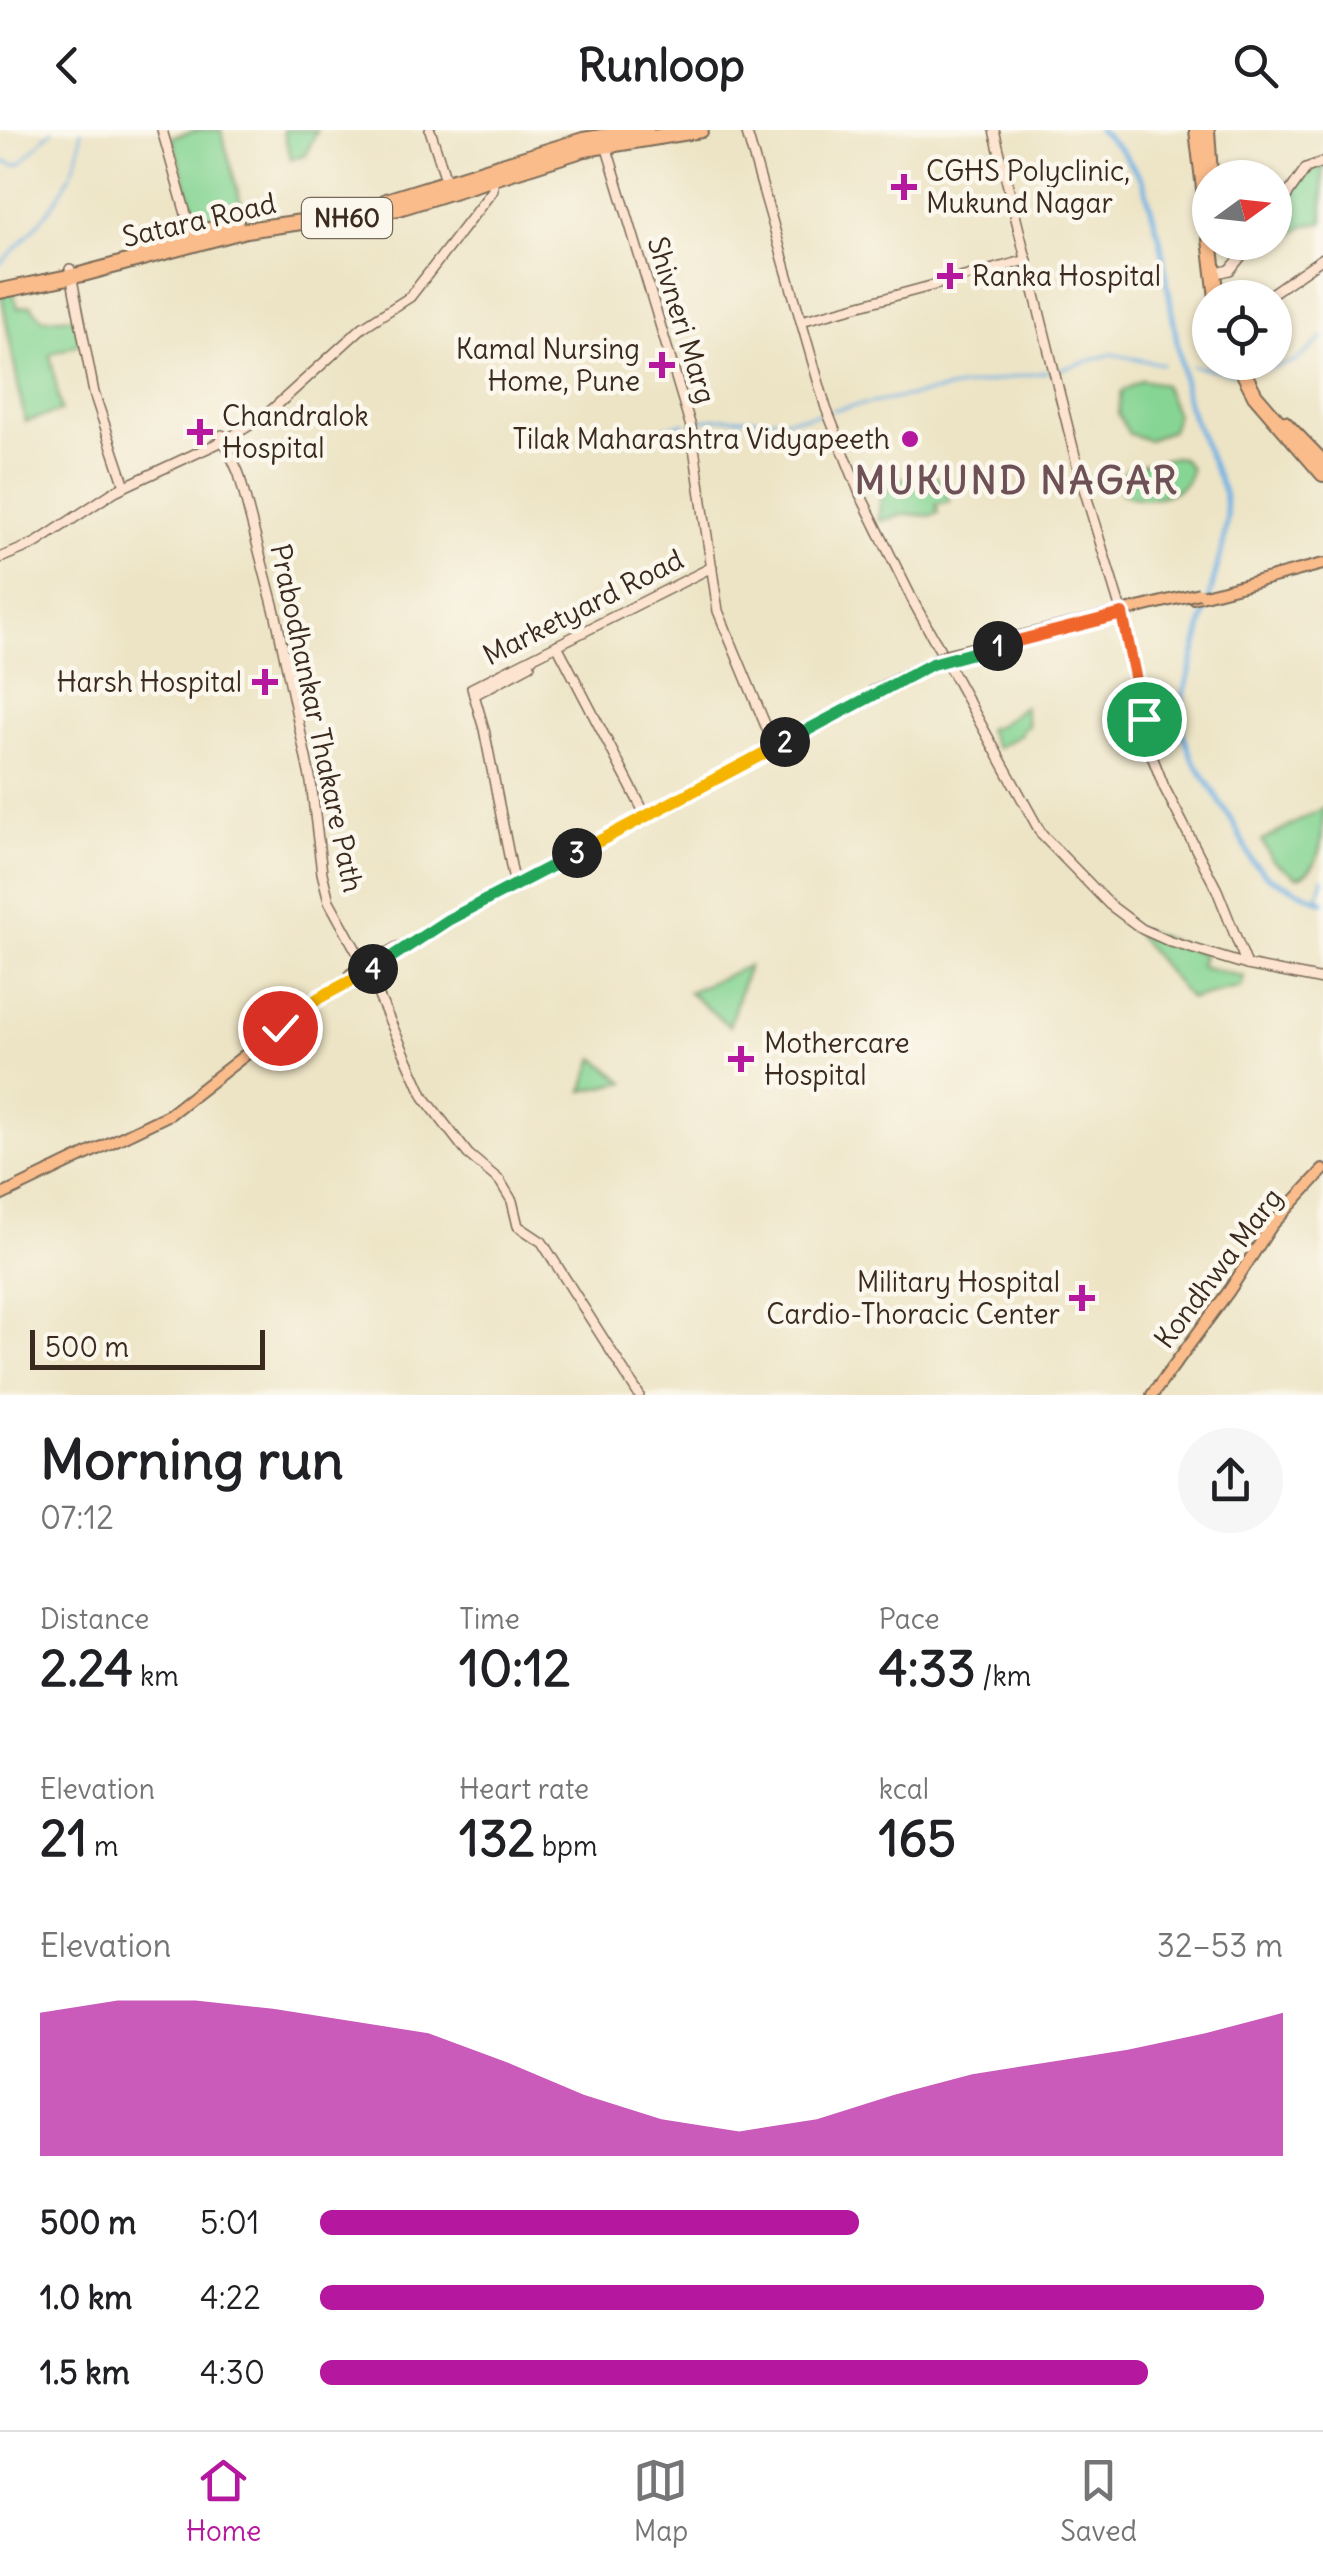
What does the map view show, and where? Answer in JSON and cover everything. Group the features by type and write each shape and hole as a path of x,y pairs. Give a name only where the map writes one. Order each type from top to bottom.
{"highway":[{"name":"Satara Road","path":"195,237 392,210 490,174 646,130"},
{"name":"Satara Road","path":"607,140 701,130"},
{"path":"1202,130 1205,160"},
{"name":"Satara Road","path":"0,290 257,218 370,204 490,174"},
{"path":"1216,260 1217,274"},
{"path":"1216,260 1218,280"},
{"name":"Satara Road","path":"0,281 70,273"},
{"path":"1252,380 1323,470"}],"main road":[{"path":"164,130 195,237"},
{"path":"430,130 447,183"},
{"path":"746,130 828,412 872,522 1042,835 1110,906 1142,928 1170,942 1247,966 1323,980"},
{"path":"994,130 1079,472 1121,611 1152,756 1217,890 1247,966"},
{"name":"Shivneri Marg","path":"607,140 692,422 718,611 776,745"},
{"path":"1292,187 1306,168 1323,162"},
{"path":"0,555 36,542 124,483 265,416 370,321 410,297 488,198 495,185 490,174"},
{"path":"1291,280 1323,258"},
{"path":"801,321 1026,260"},
{"path":"1217,274 1230,270 1238,260"},
{"path":"70,273 93,389 124,483"},
{"path":"1279,419 1323,470"},
{"path":"1279,419 1323,470"},
{"name":"Prabodhankar Thakare Path","path":"225,436 246,478 277,610 311,782 325,888 368,967 428,1094 474,1157 500,1181 512,1201 518,1226 542,1242 636,1395"},
{"path":"865,696 946,655 1323,562"},
{"name":"Marketyard Road","path":"514,884 484,728 473,692 713,569"},
{"path":"0,1194 174,1109 305,1004 430,929 944,656 1213,590"},
{"path":"558,648 645,815"},
{"name":"Kondhwa Marg","path":"1154,1395 1276,1228 1323,1173"}],"green space":[{"path":"199,130 221,130 246,221 200,231 172,137"},
{"path":"283,130 317,130 305,156 291,159"},
{"path":"1323,165 1323,223 1308,225 1292,234 1292,191"},
{"path":"13,291 18,308 30,305 43,319 76,317 82,343 50,354 61,411 25,422 1,293"},
{"path":"1141,380 1163,384 1176,414 1172,430 1149,440 1129,434 1118,414 1121,392"},
{"path":"1182,458 1190,468 1189,477 1174,492 1139,498 1121,491 1121,478 1128,468"},
{"path":"927,472 946,483 949,502 936,505 938,513 930,516 907,514 879,521 881,498 890,484"},
{"path":"1024,706 1028,726 996,748 987,729"},
{"path":"1323,808 1317,859 1306,873 1297,877 1272,860 1262,841"},
{"path":"1141,929 1203,954 1200,966 1244,977 1241,987 1190,999 1136,934"},
{"path":"748,966 729,1026 688,992"},
{"path":"595,1058 625,1082 583,1091"}],"waterway":[{"path":"0,160 21,163 52,130"},
{"path":"0,264 41,220 65,186 74,167 81,130"},
{"path":"1099,130 1121,150 1143,181 1160,239 1187,403 1224,492 1227,517 1223,545 1183,698 1182,730 1191,756 1252,861 1268,877 1323,902"},
{"path":"1292,363 1323,338"},
{"path":"1058,370 1112,354 1162,364"},
{"path":"832,410 1050,371"},
{"path":"693,422 824,413"},
{"path":"643,432 685,423"},
{"path":"1317,900 1323,878"}],"place":[{"name":"CGHS Polyclinic, Mukund Nagar","path":"904,187"},
{"name":"Ranka Hospital","path":"950,276"},
{"name":"Kamal Nursing Home, Pune","path":"662,365"},
{"name":"Chandralok Hospital","path":"200,432"},
{"name":"Tilak Maharashtra Vidyapeeth","path":"910,439"},
{"name":"Harsh Hospital","path":"265,682"},
{"name":"Mothercare Hospital","path":"741,1059"},
{"name":"Military Hospital Cardio-Thoracic Center","path":"1082,1298"}],"district":[{"name":"MUKUND NAGAR","path":"1017,481"}],"route":[{"path":"280,1028 319,998 372,970 448,920 938,662 1122,614 1144,719"}]}
